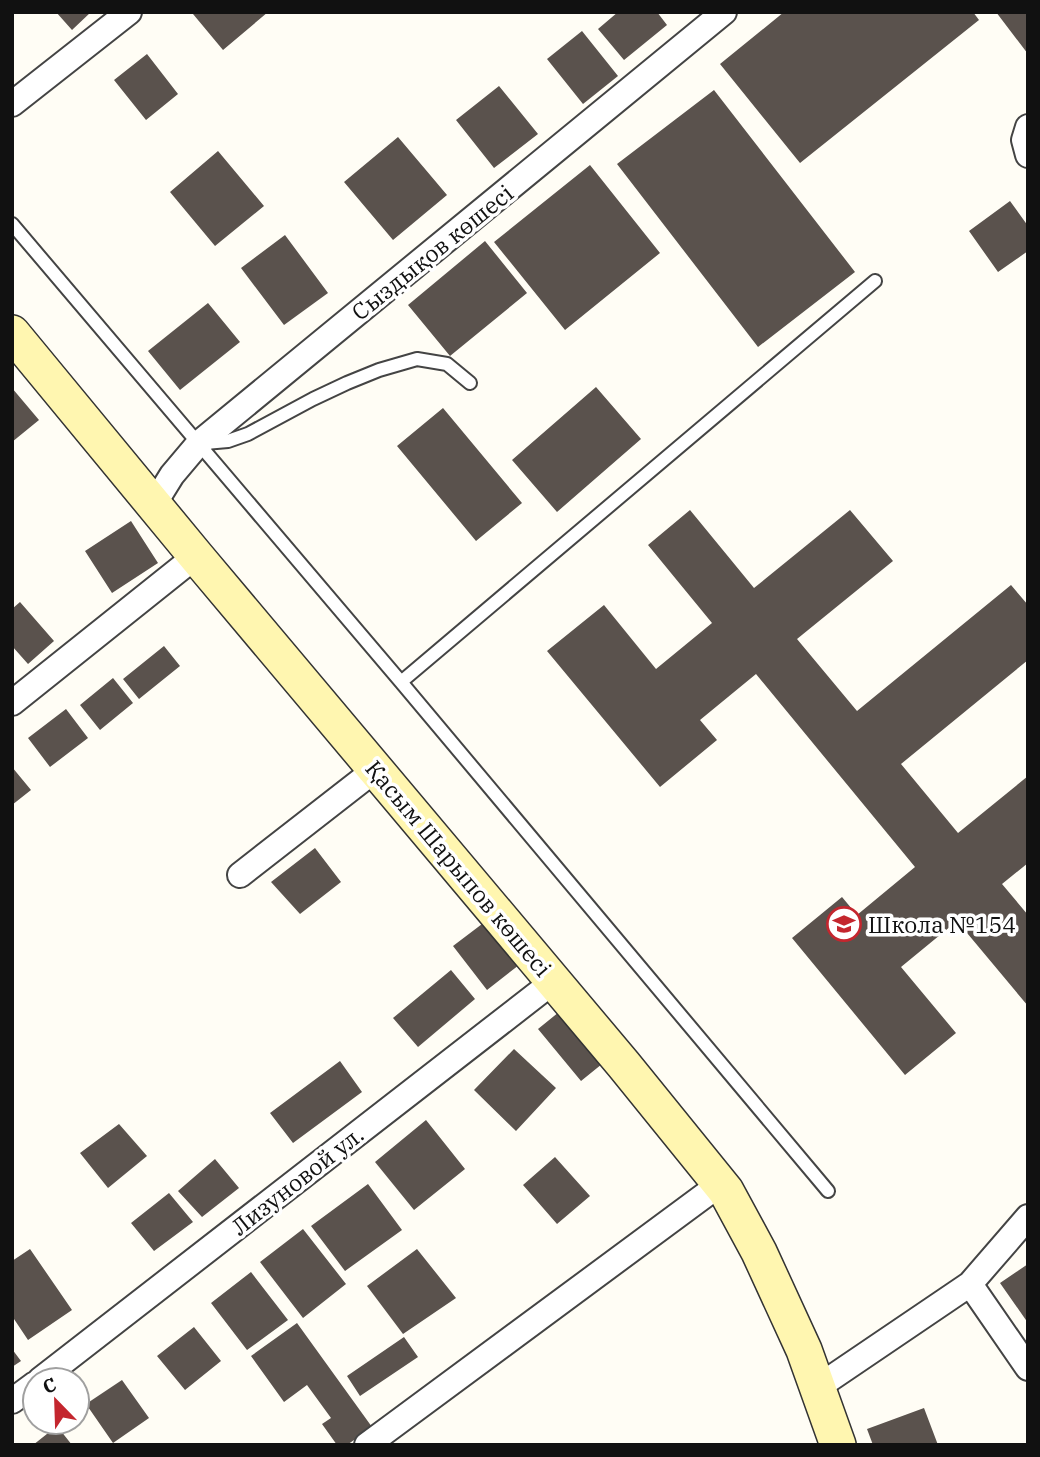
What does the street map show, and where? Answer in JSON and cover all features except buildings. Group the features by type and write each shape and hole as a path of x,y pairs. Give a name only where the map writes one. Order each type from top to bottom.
{"street":[{"path":"12,104 129,12"},
{"name":"Сыздықов көшесі","path":"154,504 172,475 199,443 724,12"},
{"path":"1028,127 1024,140 1028,155"},
{"name":"Қасым Шарыпов көшесі","path":"12,333 195,556 554,981 720,1184 759,1252 804,1350 838,1445"},
{"path":"12,703 195,556"},
{"path":"240,875 376,769"},
{"name":"Лизуновой ул.","path":"58,1366 554,981"},
{"path":"367,1445 720,1184"},
{"path":"818,1387 970,1284 1028,1217"},
{"path":"970,1284 1028,1368"}],"lane":[{"path":"12,224 828,1191"},
{"path":"401,682 875,281"},
{"path":"199,443 228,441 248,434 336,388 379,370 417,359 447,364 470,383"}],"place":[{"name":"Школа №154","path":"844,924"}]}
